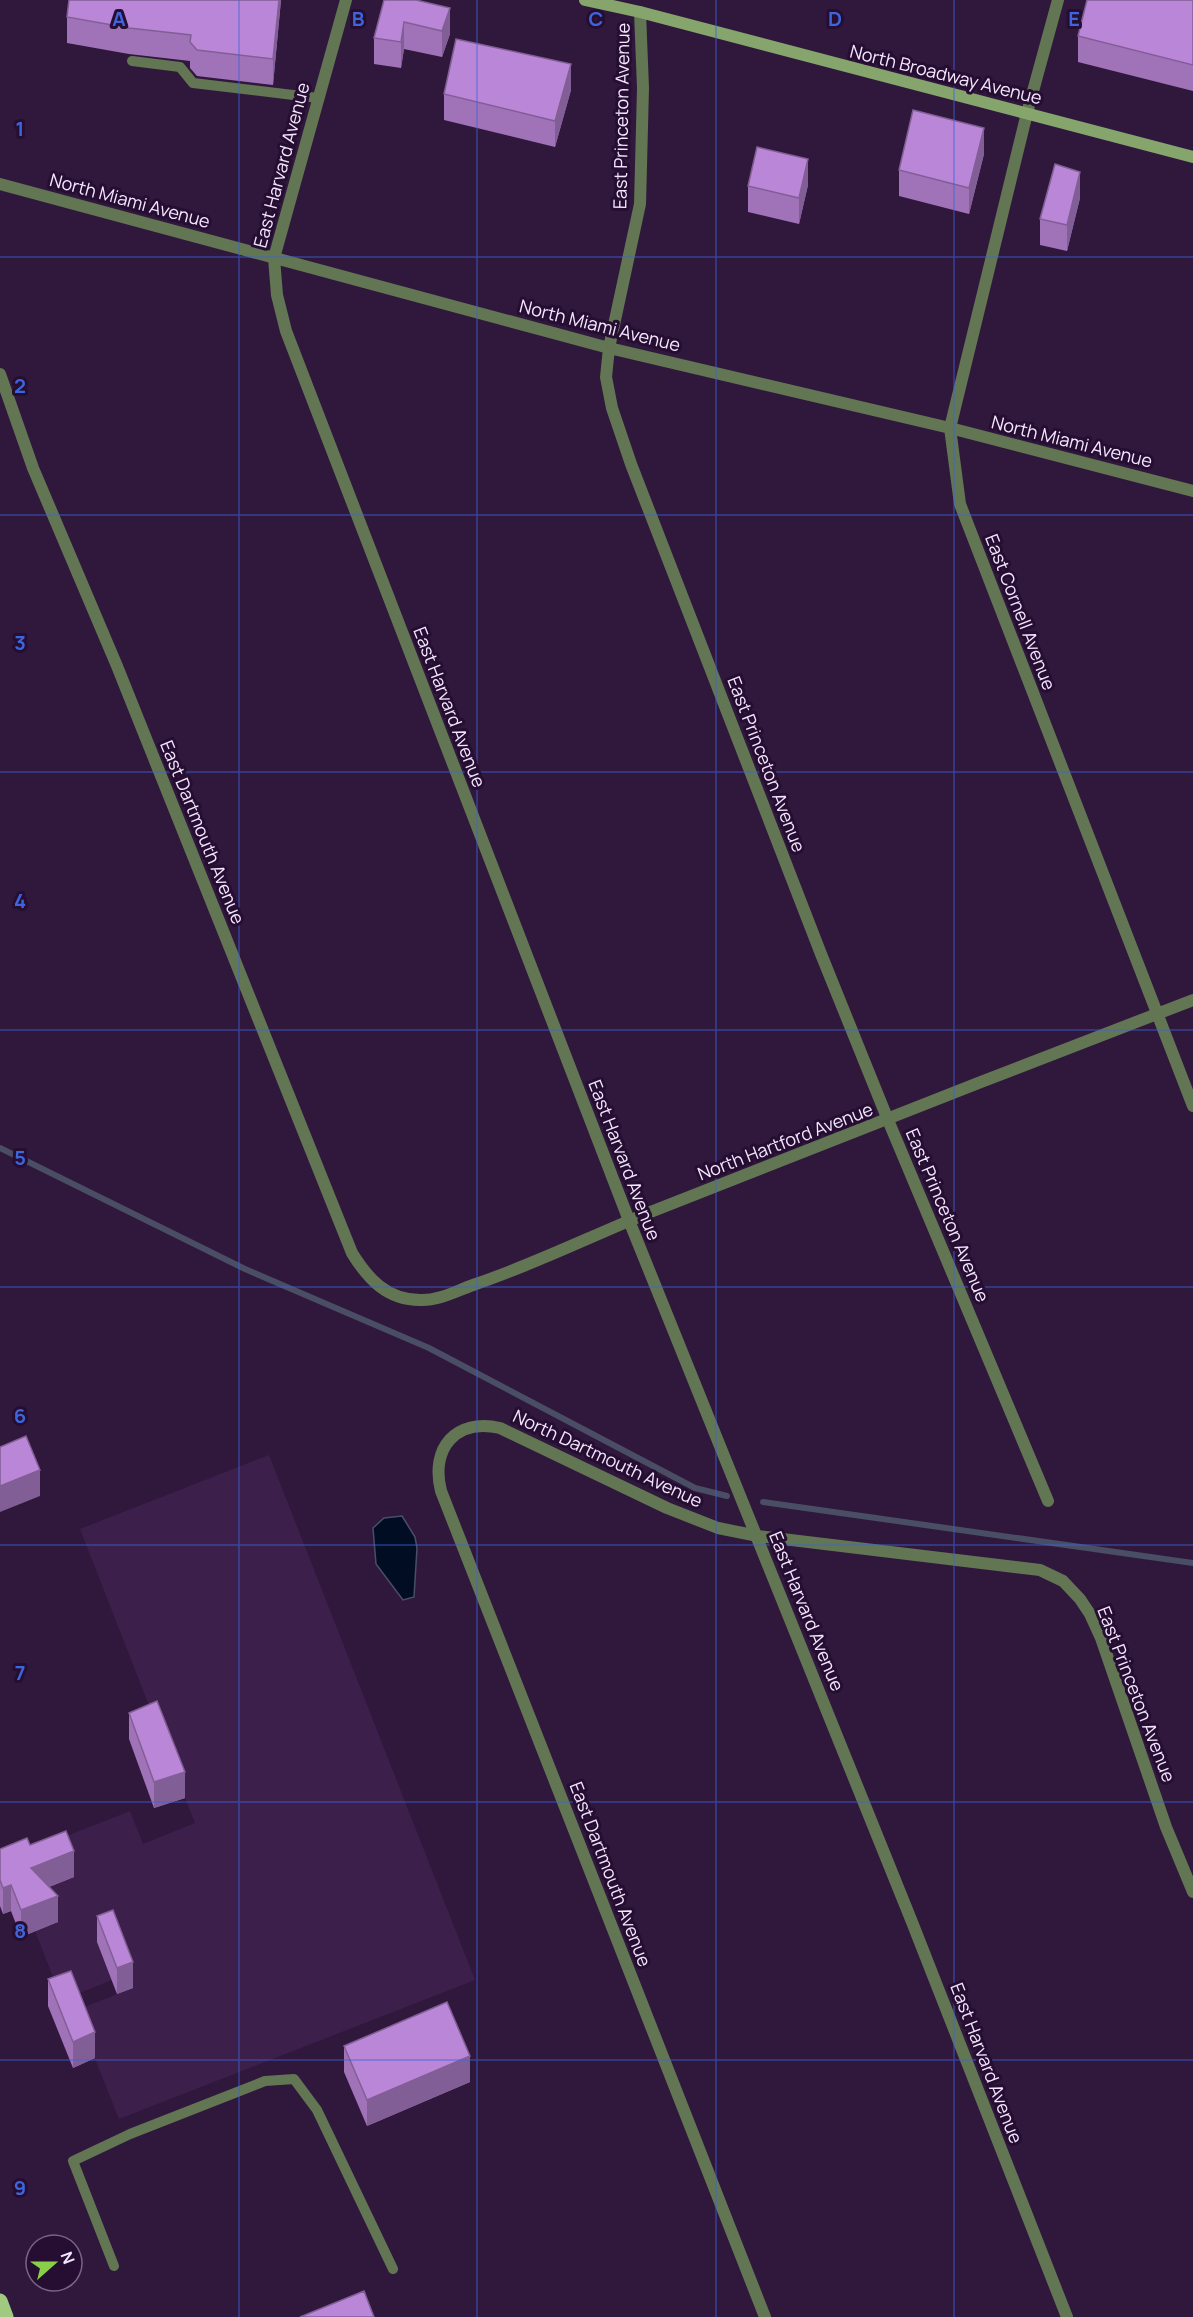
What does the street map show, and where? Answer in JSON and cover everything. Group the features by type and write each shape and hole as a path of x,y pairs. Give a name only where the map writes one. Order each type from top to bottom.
{"main road":[{"name":"North Broadway Avenue","path":"585,0 640,12 1193,157"},
{"path":"0,2301 6,2317"}],"street":[{"name":"East Harvard Avenue","path":"346,0 274,258 277,295 286,331 630,1223 758,1536 1067,2317"},
{"name":"East Cornell Avenue","path":"1058,0 1027,113 950,428 960,504 1193,1106"},
{"name":"East Princeton Avenue","path":"640,12 642,88 640,204 609,348 606,377 608,393 631,464 821,954 1048,1501"},
{"name":"North Miami Avenue","path":"0,184 609,348 950,428 1193,491"},
{"name":"East Dartmouth Avenue","path":"0,374 37,478 117,666 352,1253 364,1274 388,1292"},
{"name":"North Hartford Avenue","path":"388,1292 420,1300 436,1298 482,1282 630,1223 644,1215 1193,1000"},
{"name":"North Dartmouth Avenue","path":"447,1444 455,1434 472,1426 484,1424 500,1428 667,1508 718,1528 758,1536 1040,1570 1063,1581"},
{"name":"East Dartmouth Avenue","path":"447,1444 438,1468 441,1491 765,2317"},
{"name":"East Princeton Avenue","path":"1063,1581 1080,1599 1101,1638 1166,1827 1193,1892"}],"lane":[{"path":"132,61 180,67 193,83 318,98"},
{"path":"114,2266 73,2161 130,2134 265,2081 294,2079 317,2110 393,2269"}],"shaded area":[{"path":"269,1455 475,1980 119,2119 80,2021 54,2019 133,1988 112,1980 62,2000 35,1931 58,1923 39,1900 64,1837 130,1811 143,1844 195,1823 80,1529"}],"water":[{"path":"402,1516 415,1537 417,1548 414,1597 403,1600 376,1564 373,1528 384,1518"}],"building":[{"path":"69,0 279,0 273,59 197,50 190,42 191,35 129,28 67,17"},
{"path":"384,0 416,0 450,8 442,31 404,22 401,42 374,38"},
{"path":"1087,0 1193,0 1193,65 1078,36"},
{"path":"456,39 571,64 555,121 444,94"},
{"path":"913,110 984,128 969,188 899,170"},
{"path":"757,147 808,159 799,198 748,186"},
{"path":"1055,164 1080,172 1067,225 1040,219"},
{"path":"26,1436 40,1470 0,1486 0,1447"},
{"path":"157,1701 185,1772 154,1782 129,1713"},
{"path":"66,1831 74,1851 31,1868 58,1896 21,1910 11,1885 3,1888 0,1880 0,1849 27,1838 30,1845"},
{"path":"113,1910 133,1962 117,1968 97,1916"},
{"path":"71,1971 95,2032 73,2042 48,1979"},
{"path":"447,2002 470,2056 367,2100 344,2046"},
{"path":"364,2291 374,2317 300,2317"}],"waterway":[{"path":"0,1148 245,1269 429,1348 695,1488 727,1496"},
{"path":"763,1502 1193,1563"}]}
